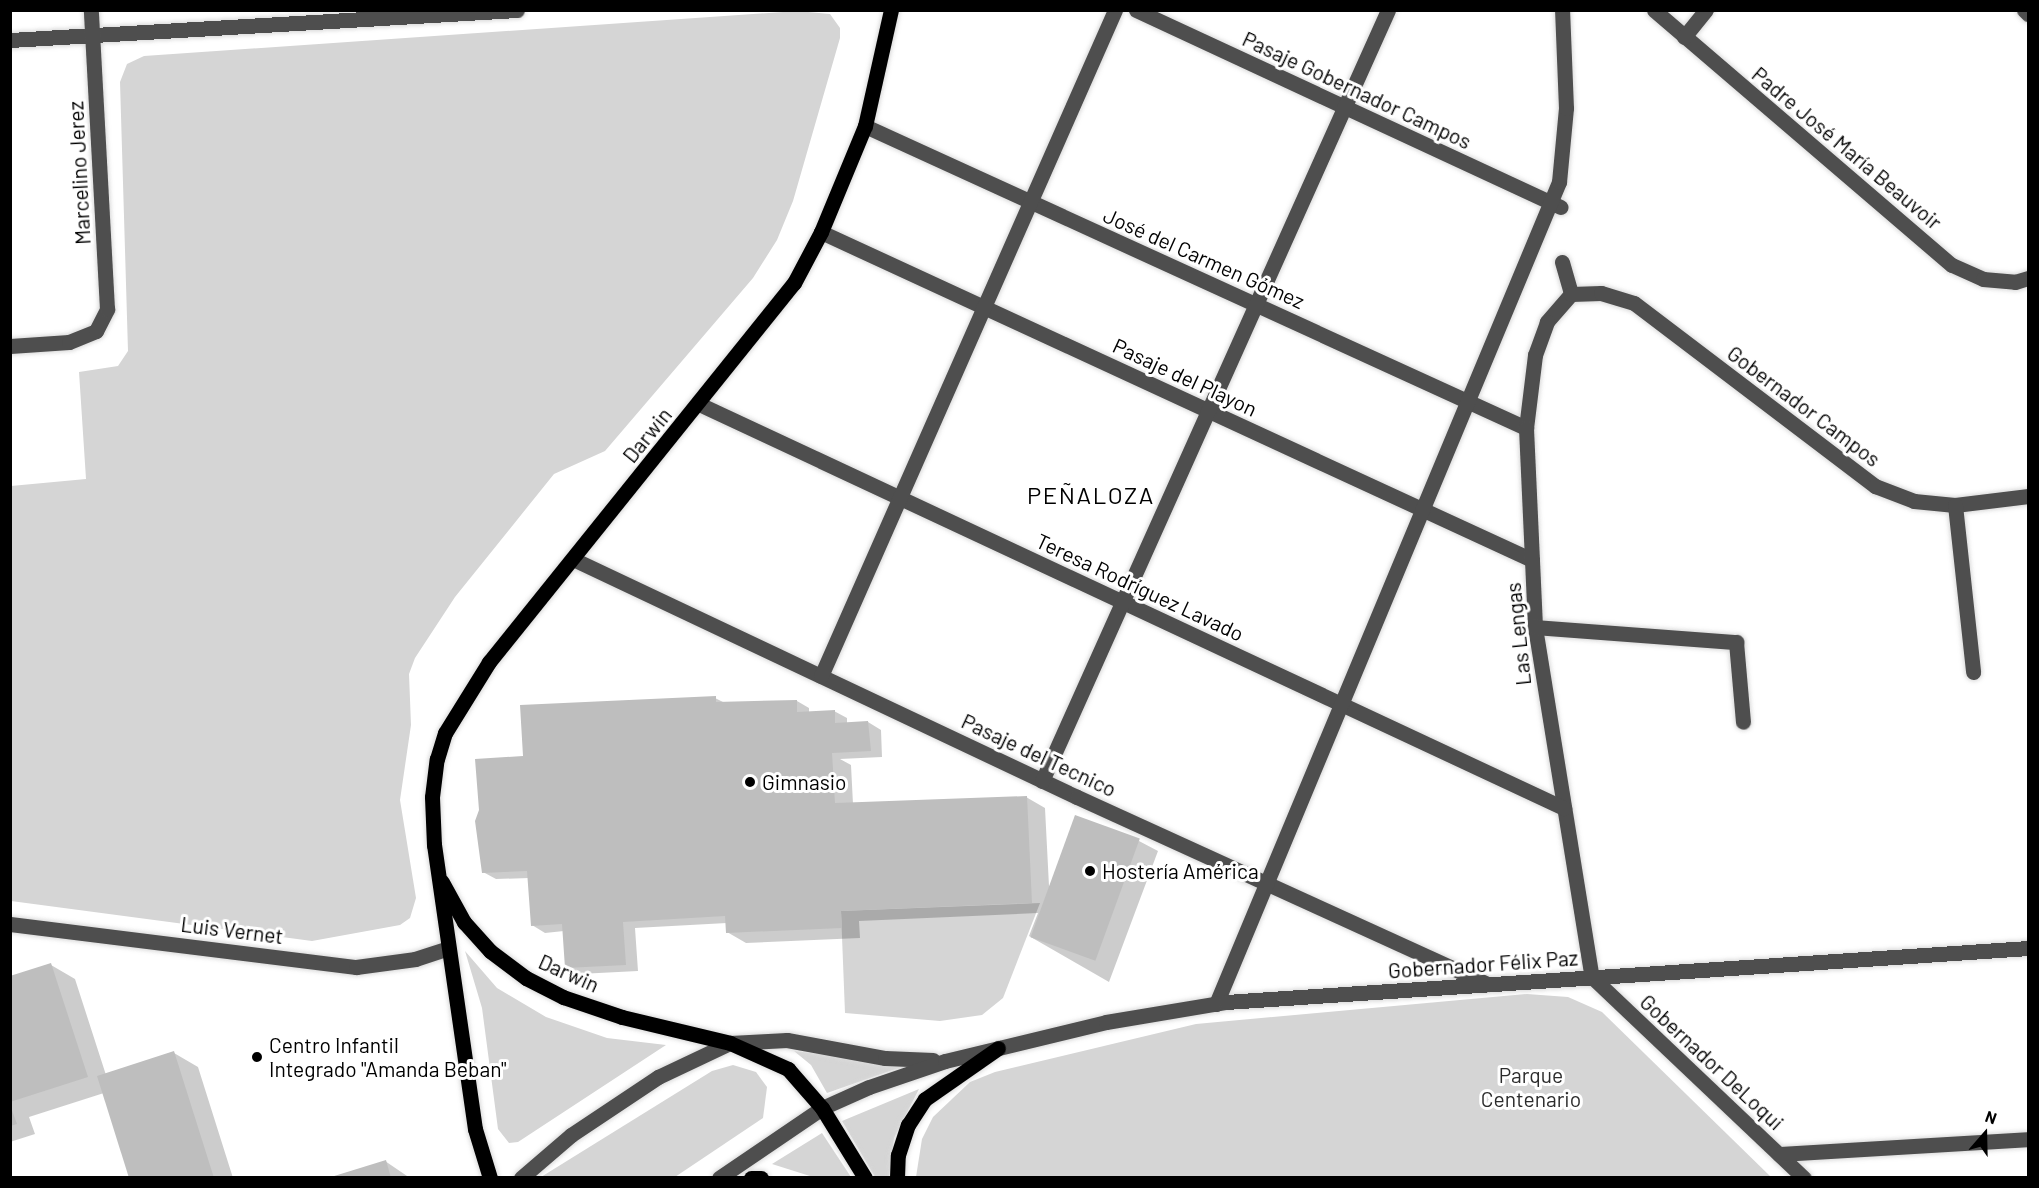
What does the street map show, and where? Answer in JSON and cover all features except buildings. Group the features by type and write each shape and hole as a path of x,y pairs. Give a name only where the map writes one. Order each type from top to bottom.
{"main road":[{"name":"Darwin","path":"490,1178 475,1129 437,874 432,797 437,759 445,733 489,662 775,310 821,232 865,126 891,10"},
{"name":"Darwin","path":"437,874 464,922 490,951 525,978 563,998 622,1017 730,1043"},
{"path":"730,1043 788,1069 822,1108 865,1178"},
{"path":"897,1178 898,1155 908,1125 925,1099 998,1048"},
{"path":"752,1178 761,1178"}],"street":[{"name":"Marcelino Jerez","path":"10,346 69,342 96,332 107,309 91,10"},
{"path":"10,39 92,37 517,10"},
{"path":"822,676 1115,10"},
{"name":"Pasaje Gobernador Campos","path":"1136,10 1555,205"},
{"path":"1042,780 1388,10"},
{"path":"1216,1004 1467,401 1555,205 1566,108 1562,10"},
{"name":"Padre José María Beauvoir","path":"1654,10 1952,265 1983,279 2015,282 2028,278"},
{"path":"1684,37 1706,10"},
{"path":"2025,10 2028,14"},
{"name":"José del Carmen Gómez","path":"865,126 1526,428"},
{"name":"Pasaje del Playon","path":"821,232 1532,560"},
{"path":"1562,262 1571,294"},
{"name":"Gobernador Campos","path":"1571,294 1601,293 1634,303 1875,486 1914,501 1955,505 2028,496"},
{"name":"Las Lengas","path":"1571,294 1547,322 1535,355 1526,428 1535,627 1592,977"},
{"name":"Teresa Rodríguez Lavado","path":"699,404 1564,808"},
{"path":"1955,505 1973,672"},
{"name":"Pasaje del Tecnico","path":"573,559 1077,797 1489,984"},
{"path":"1535,627 1736,642 1743,722"},
{"name":"Luis Vernet","path":"10,924 356,967 415,959 447,948"},
{"name":"Gobernador Félix Paz","path":"719,1178 822,1108 945,1060 1106,1022 1216,1004 2028,948"},
{"name":"Gobernador DeLoqui","path":"1592,977 1804,1178"},
{"name":"Gobernador Félix Paz","path":"521,1178 571,1136 658,1077 730,1043 788,1041 885,1058 945,1060"},
{"path":"1779,1154 2028,1139"}],"green space":[{"path":"797,11 830,14 840,28 840,38 793,201 777,240 753,278 605,451 554,474 455,597 415,658 409,674 411,725 400,800 416,898 410,918 400,925 312,941 11,901 11,486 86,479 79,372 118,366 128,351 120,82 127,64 144,56"},
{"path":"1040,903 1003,998 982,1015 940,1021 845,1013 841,911"},
{"path":"465,951 497,988 546,1017 607,1038 666,1045 518,1142 509,1143 498,1129 482,1008"},
{"name":"Parque Centenario","path":"1527,994 1568,997 1602,1012 1771,1177 916,1177 922,1139 933,1117 970,1082 995,1072 1196,1024"},
{"path":"794,1051 904,1066 827,1093 811,1065"},
{"path":"733,1065 756,1072 767,1087 763,1118 675,1177 541,1177 712,1071"},
{"path":"919,1089 894,1138 889,1177 875,1177 842,1121"},
{"path":"822,1133 851,1177 813,1177 772,1164"}],"place":[{"name":"Gimnasio","path":"750,782"},
{"name":"Hostería América","path":"1090,871"},
{"name":"Centro Infantil Integrado \"Amanda Beban\"","path":"257,1057"}],"district":[{"name":"PEÑALOZA","path":"1091,495"}]}
